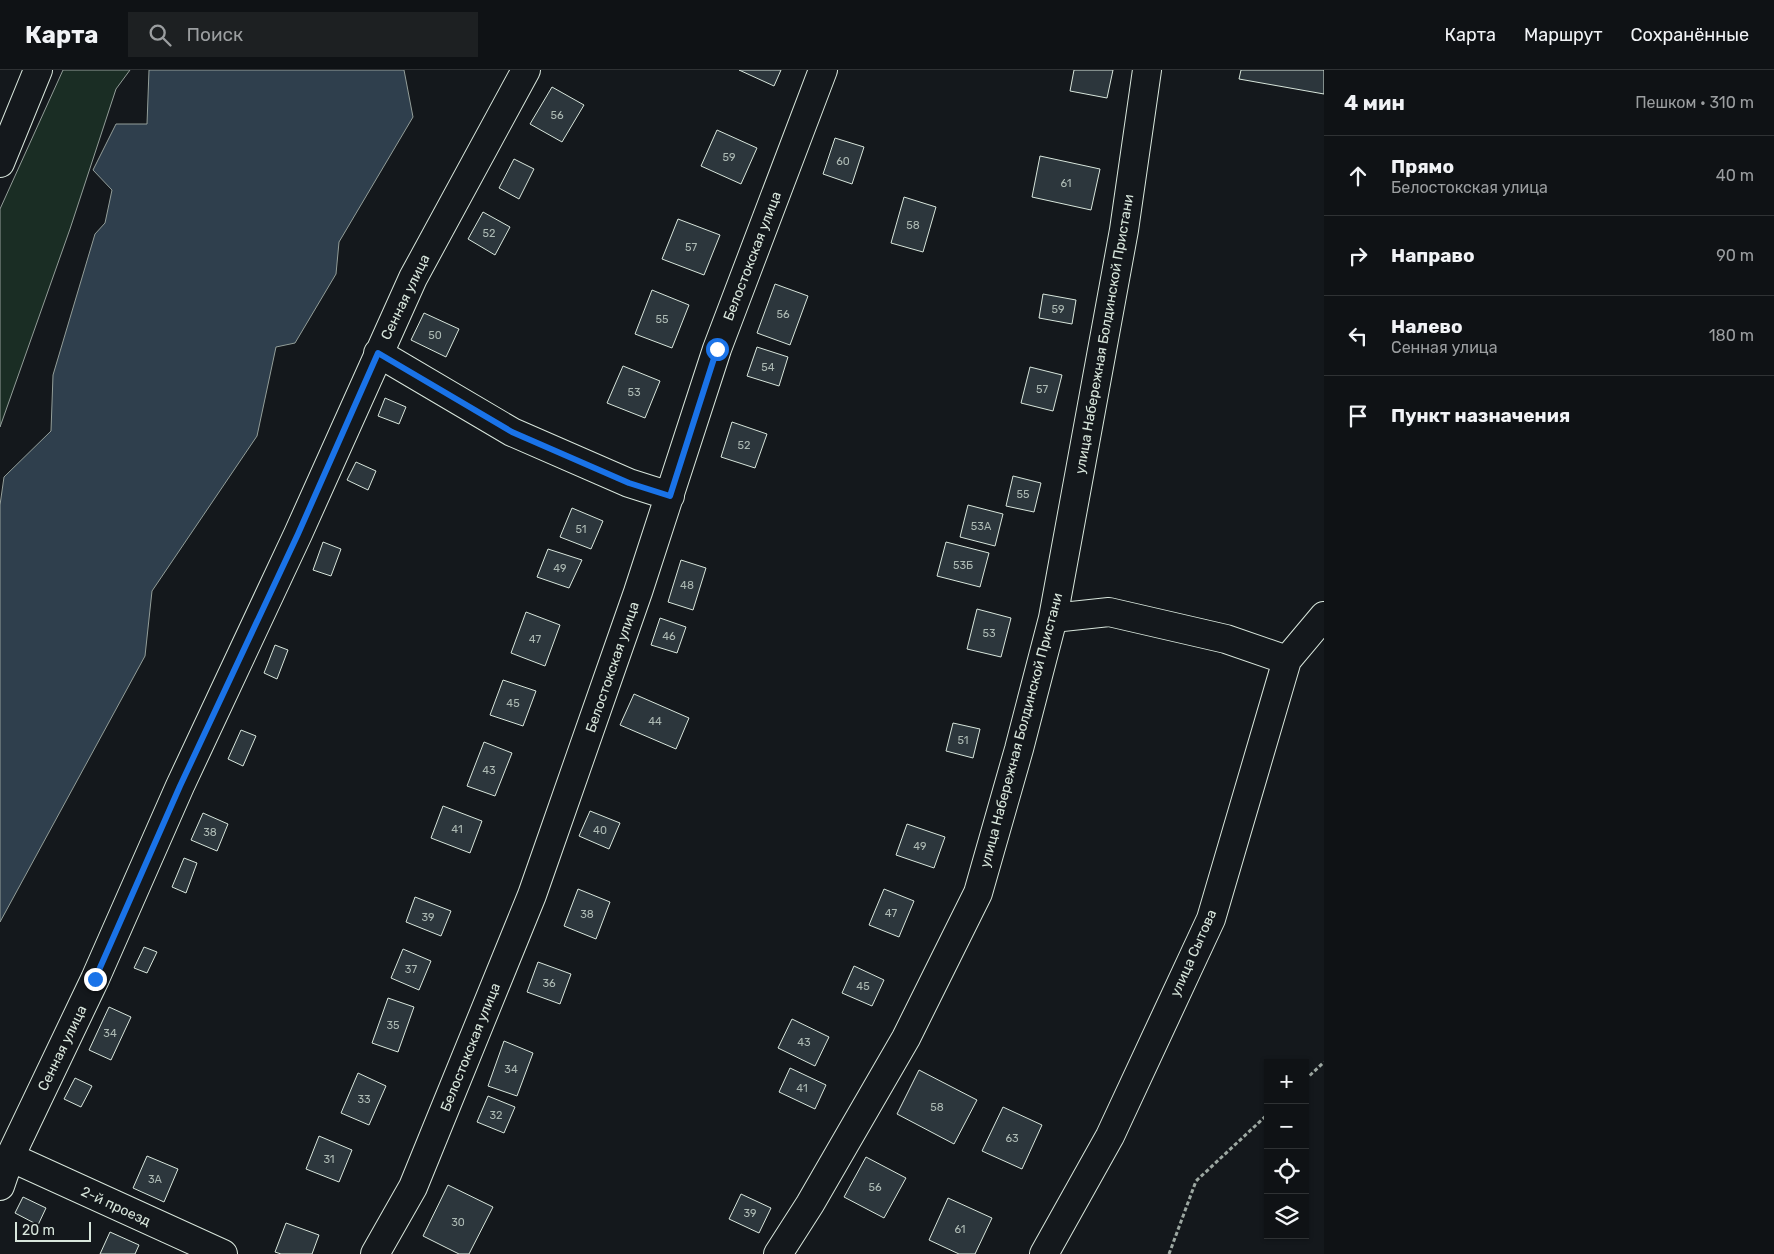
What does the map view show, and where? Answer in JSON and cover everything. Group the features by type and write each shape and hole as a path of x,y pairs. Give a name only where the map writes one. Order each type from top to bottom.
{"street":[{"path":"0,163 38,70"},
{"name":"Сенная улица","path":"0,1186 10,1157 95,979 180,786 298,534 413,278 526,70"},
{"name":"Белостокская улица","path":"375,1254 413,1187 532,895 638,592 717,349 823,70"},
{"name":"улица Набережная Болдинской Пристани","path":"778,1254 810,1204 906,1038 978,893 1053,618 1124,230 1148,70"},
{"path":"378,353 512,432 629,483 670,496"},
{"path":"1053,618 1109,612 1226,639 1287,660"},
{"name":"улица Сытова","path":"1044,1254 1110,1136 1211,919 1287,660 1324,616"},
{"name":"2-й проезд","path":"10,1157 222,1254"}],"path":[{"path":"1309,1076 1324,1062"},
{"path":"1169,1254 1196,1181 1264,1118"}],"green space":[{"path":"63,70 130,70 116,89 70,229 0,427 0,209"}],"water":[{"path":"149,70 404,70 413,117 339,242 336,274 295,343 276,347 257,436 152,591 145,656 0,922 0,505 4,477 51,431 53,375 95,234 105,223 112,190 93,170 116,124 147,124"}],"building":[{"path":"739,70 781,70 774,86"},
{"path":"1074,70 1113,70 1107,98 1070,91"},
{"path":"1241,70 1324,70 1324,94 1239,79"},
{"path":"552,87 584,105 562,142 530,124"},
{"path":"717,130 757,148 741,184 701,166"},
{"path":"835,138 864,147 852,184 823,174"},
{"path":"1040,156 1100,169 1091,210 1032,197"},
{"path":"514,159 534,169 519,199 499,188"},
{"path":"904,197 936,207 923,252 891,243"},
{"path":"483,212 510,227 495,255 468,239"},
{"path":"678,219 720,235 704,275 662,259"},
{"path":"775,284 808,296 790,345 757,333"},
{"path":"652,290 689,305 672,348 635,334"},
{"path":"1043,294 1076,300 1072,324 1039,318"},
{"path":"424,313 459,329 446,357 411,340"},
{"path":"757,347 788,357 779,386 747,376"},
{"path":"623,366 660,381 645,418 607,403"},
{"path":"1030,367 1062,375 1053,411 1021,403"},
{"path":"385,398 406,407 399,424 378,416"},
{"path":"732,422 767,434 755,468 721,457"},
{"path":"356,462 376,471 368,490 347,480"},
{"path":"1013,476 1041,483 1034,512 1006,506"},
{"path":"968,505 1003,514 995,546 960,537"},
{"path":"572,508 603,521 591,549 560,537"},
{"path":"323,542 341,549 331,576 313,570"},
{"path":"946,542 989,553 980,587 937,576"},
{"path":"548,549 582,560 569,588 537,577"},
{"path":"681,560 706,568 693,610 668,602"},
{"path":"977,609 1011,618 1001,657 967,649"},
{"path":"526,612 560,625 545,666 511,653"},
{"path":"660,618 686,627 677,653 651,645"},
{"path":"275,645 288,650 277,679 264,673"},
{"path":"503,680 536,691 523,726 490,715"},
{"path":"634,694 689,718 676,749 620,725"},
{"path":"953,723 980,729 973,758 946,751"},
{"path":"241,730 256,736 243,766 228,759"},
{"path":"484,742 512,753 495,796 467,786"},
{"path":"443,806 482,821 470,853 431,838"},
{"path":"590,811 620,823 609,849 579,836"},
{"path":"203,813 228,824 217,851 191,840"},
{"path":"907,824 945,837 934,868 896,855"},
{"path":"184,858 197,863 186,893 172,887"},
{"path":"578,889 610,902 596,939 564,926"},
{"path":"884,889 914,901 899,937 869,925"},
{"path":"415,897 451,911 441,936 406,922"},
{"path":"144,947 157,952 147,973 134,968"},
{"path":"403,949 431,961 419,990 391,978"},
{"path":"538,962 571,974 560,1004 527,992"},
{"path":"854,966 884,980 872,1006 842,993"},
{"path":"388,998 414,1007 398,1052 372,1043"},
{"path":"109,1007 131,1017 111,1060 89,1050"},
{"path":"792,1019 829,1037 815,1066 778,1048"},
{"path":"504,1041 533,1053 517,1096 488,1086"},
{"path":"790,1068 826,1085 815,1109 779,1092"},
{"path":"919,1070 977,1100 954,1144 897,1114"},
{"path":"358,1073 386,1086 369,1125 341,1113"},
{"path":"75,1078 92,1086 81,1107 64,1099"},
{"path":"488,1096 515,1107 504,1133 477,1122"},
{"path":"1003,1107 1042,1125 1022,1169 982,1151"},
{"path":"319,1136 352,1150 339,1182 306,1169"},
{"path":"147,1156 178,1169 164,1202 133,1188"},
{"path":"866,1157 906,1178 884,1218 844,1197"},
{"path":"448,1185 493,1207 469,1254 459,1254 423,1236"},
{"path":"741,1194 771,1208 759,1233 729,1219"},
{"path":"23,1197 46,1208 38,1225 15,1213"},
{"path":"948,1198 992,1218 975,1254 959,1254 929,1240"},
{"path":"286,1223 319,1235 312,1254 281,1254 275,1252"},
{"path":"110,1232 139,1245 135,1254 100,1254"}],"route":[{"path":"95,979 180,786 298,534 378,353 512,432 629,483 670,496 717,349"}]}
